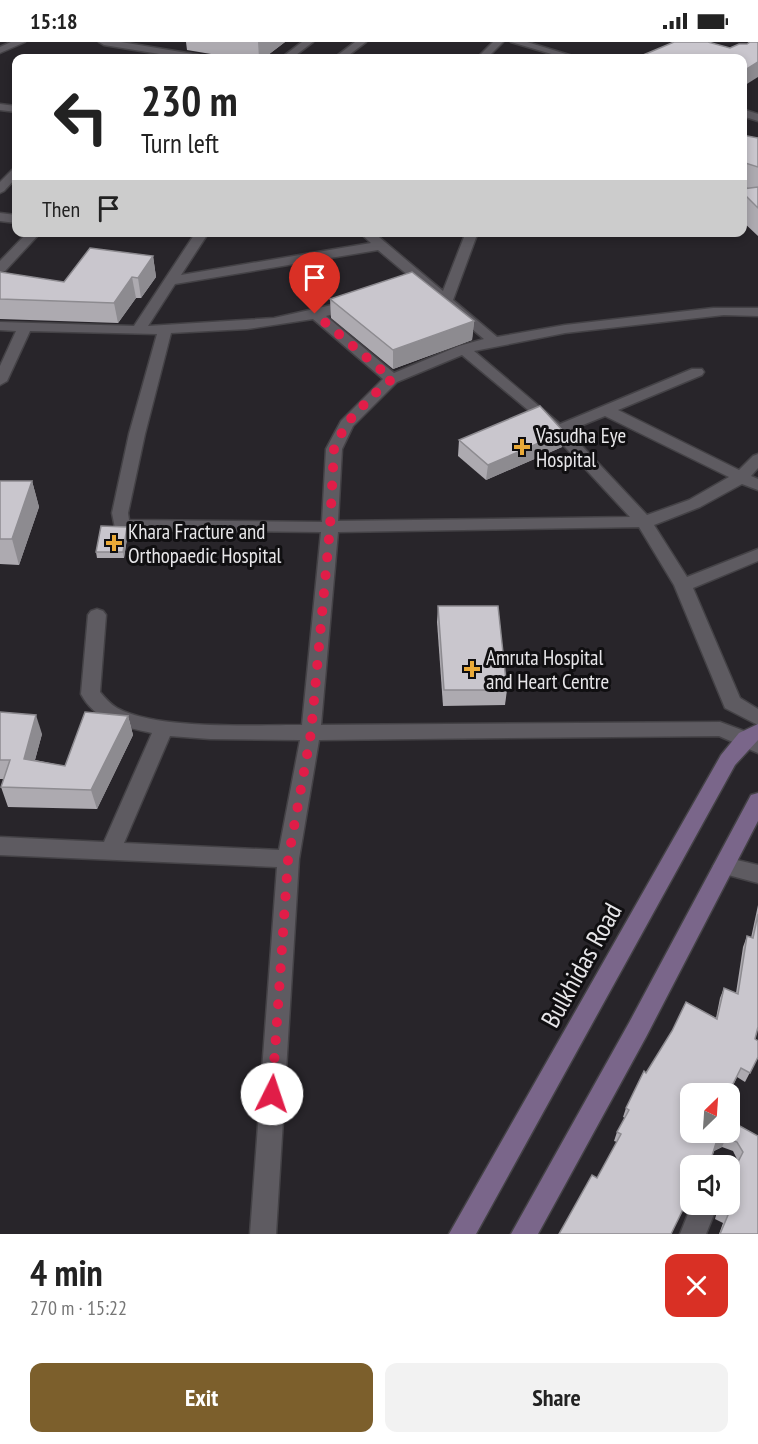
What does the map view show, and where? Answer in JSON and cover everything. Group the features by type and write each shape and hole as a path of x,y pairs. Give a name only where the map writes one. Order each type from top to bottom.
{"street":[{"path":"0,50 20,42"},
{"path":"104,42 175,54"},
{"path":"292,54 308,42"},
{"path":"344,54 361,42"},
{"path":"486,54 498,42"},
{"path":"516,42 559,54"},
{"path":"548,51 562,42"},
{"path":"0,189 12,176"},
{"path":"0,268 30,237"},
{"path":"138,330 200,237"},
{"path":"372,237 493,340"},
{"path":"447,299 470,237"},
{"path":"173,280 383,245"},
{"path":"404,287 424,280"},
{"path":"0,327 138,330 243,327 315,314 364,300"},
{"path":"263,1234 288,860 311,733 330,527 334,449 346,424 372,396 392,379 464,349 493,340 725,312 758,312"},
{"path":"315,314 392,379"},
{"path":"0,381 25,327"},
{"path":"165,329 137,434 120,513 122,524 330,527 644,522 684,510 709,498 741,477 758,459"},
{"path":"464,349 558,430 644,522 683,585 732,703 758,718"},
{"path":"558,430 697,372"},
{"path":"607,411 758,485"},
{"path":"683,585 758,555"},
{"path":"97,615 90,694 114,715 163,729 311,733 720,729 754,738"},
{"path":"110,852 163,729"},
{"name":"Bulkhidas Road","path":"462,1234 728,760 754,738"},
{"path":"524,1234 638,1029 758,801"},
{"path":"0,846 288,860"},
{"path":"724,866 758,874"},
{"path":"693,1234 701,1215"}],"building":[{"path":"674,42 708,42 730,48 739,44 758,42 758,62 747,69 747,54 646,54"},
{"path":"747,136 758,138 758,167 747,164"},
{"path":"758,187 758,208 747,197 747,188"},
{"path":"90,248 153,256 138,278 132,277 114,303 0,299 0,272 64,282"},
{"path":"412,272 474,321 393,350 330,299"},
{"path":"540,406 564,432 488,465 459,440"},
{"path":"0,481 32,481 12,539 0,539"},
{"path":"101,526 127,527 123,552 96,552"},
{"path":"438,606 498,606 507,690 444,690"},
{"path":"0,712 36,715 24,759 65,766 85,712 128,716 91,790 1,787 10,760 0,760"},
{"path":"758,914 758,1027 755,1039 758,1041 758,1057 750,1073 741,1068 734,1083 680,1083 680,1143 716,1143 712,1155 680,1155 680,1215 671,1234 559,1234 592,1175 597,1178 621,1134 617,1132 629,1110 626,1108 644,1071 646,1073 672,1031 686,1002 717,1019 724,988 738,994 747,936 753,938"},
{"path":"740,1126 758,1136 758,1234 720,1234 728,1215 740,1215 740,1158 743,1152 738,1143 740,1143"}],"place":[{"name":"Vasudha Eye Hospital","path":"522,447"},
{"name":"Khara Fracture and Orthopaedic Hospital","path":"114,543"},
{"name":"Amruta Hospital and Heart Centre","path":"472,669"}],"route":[{"path":"272,1094 288,860 311,733 330,527 334,449 346,424 372,396 392,379 315,314"}]}
